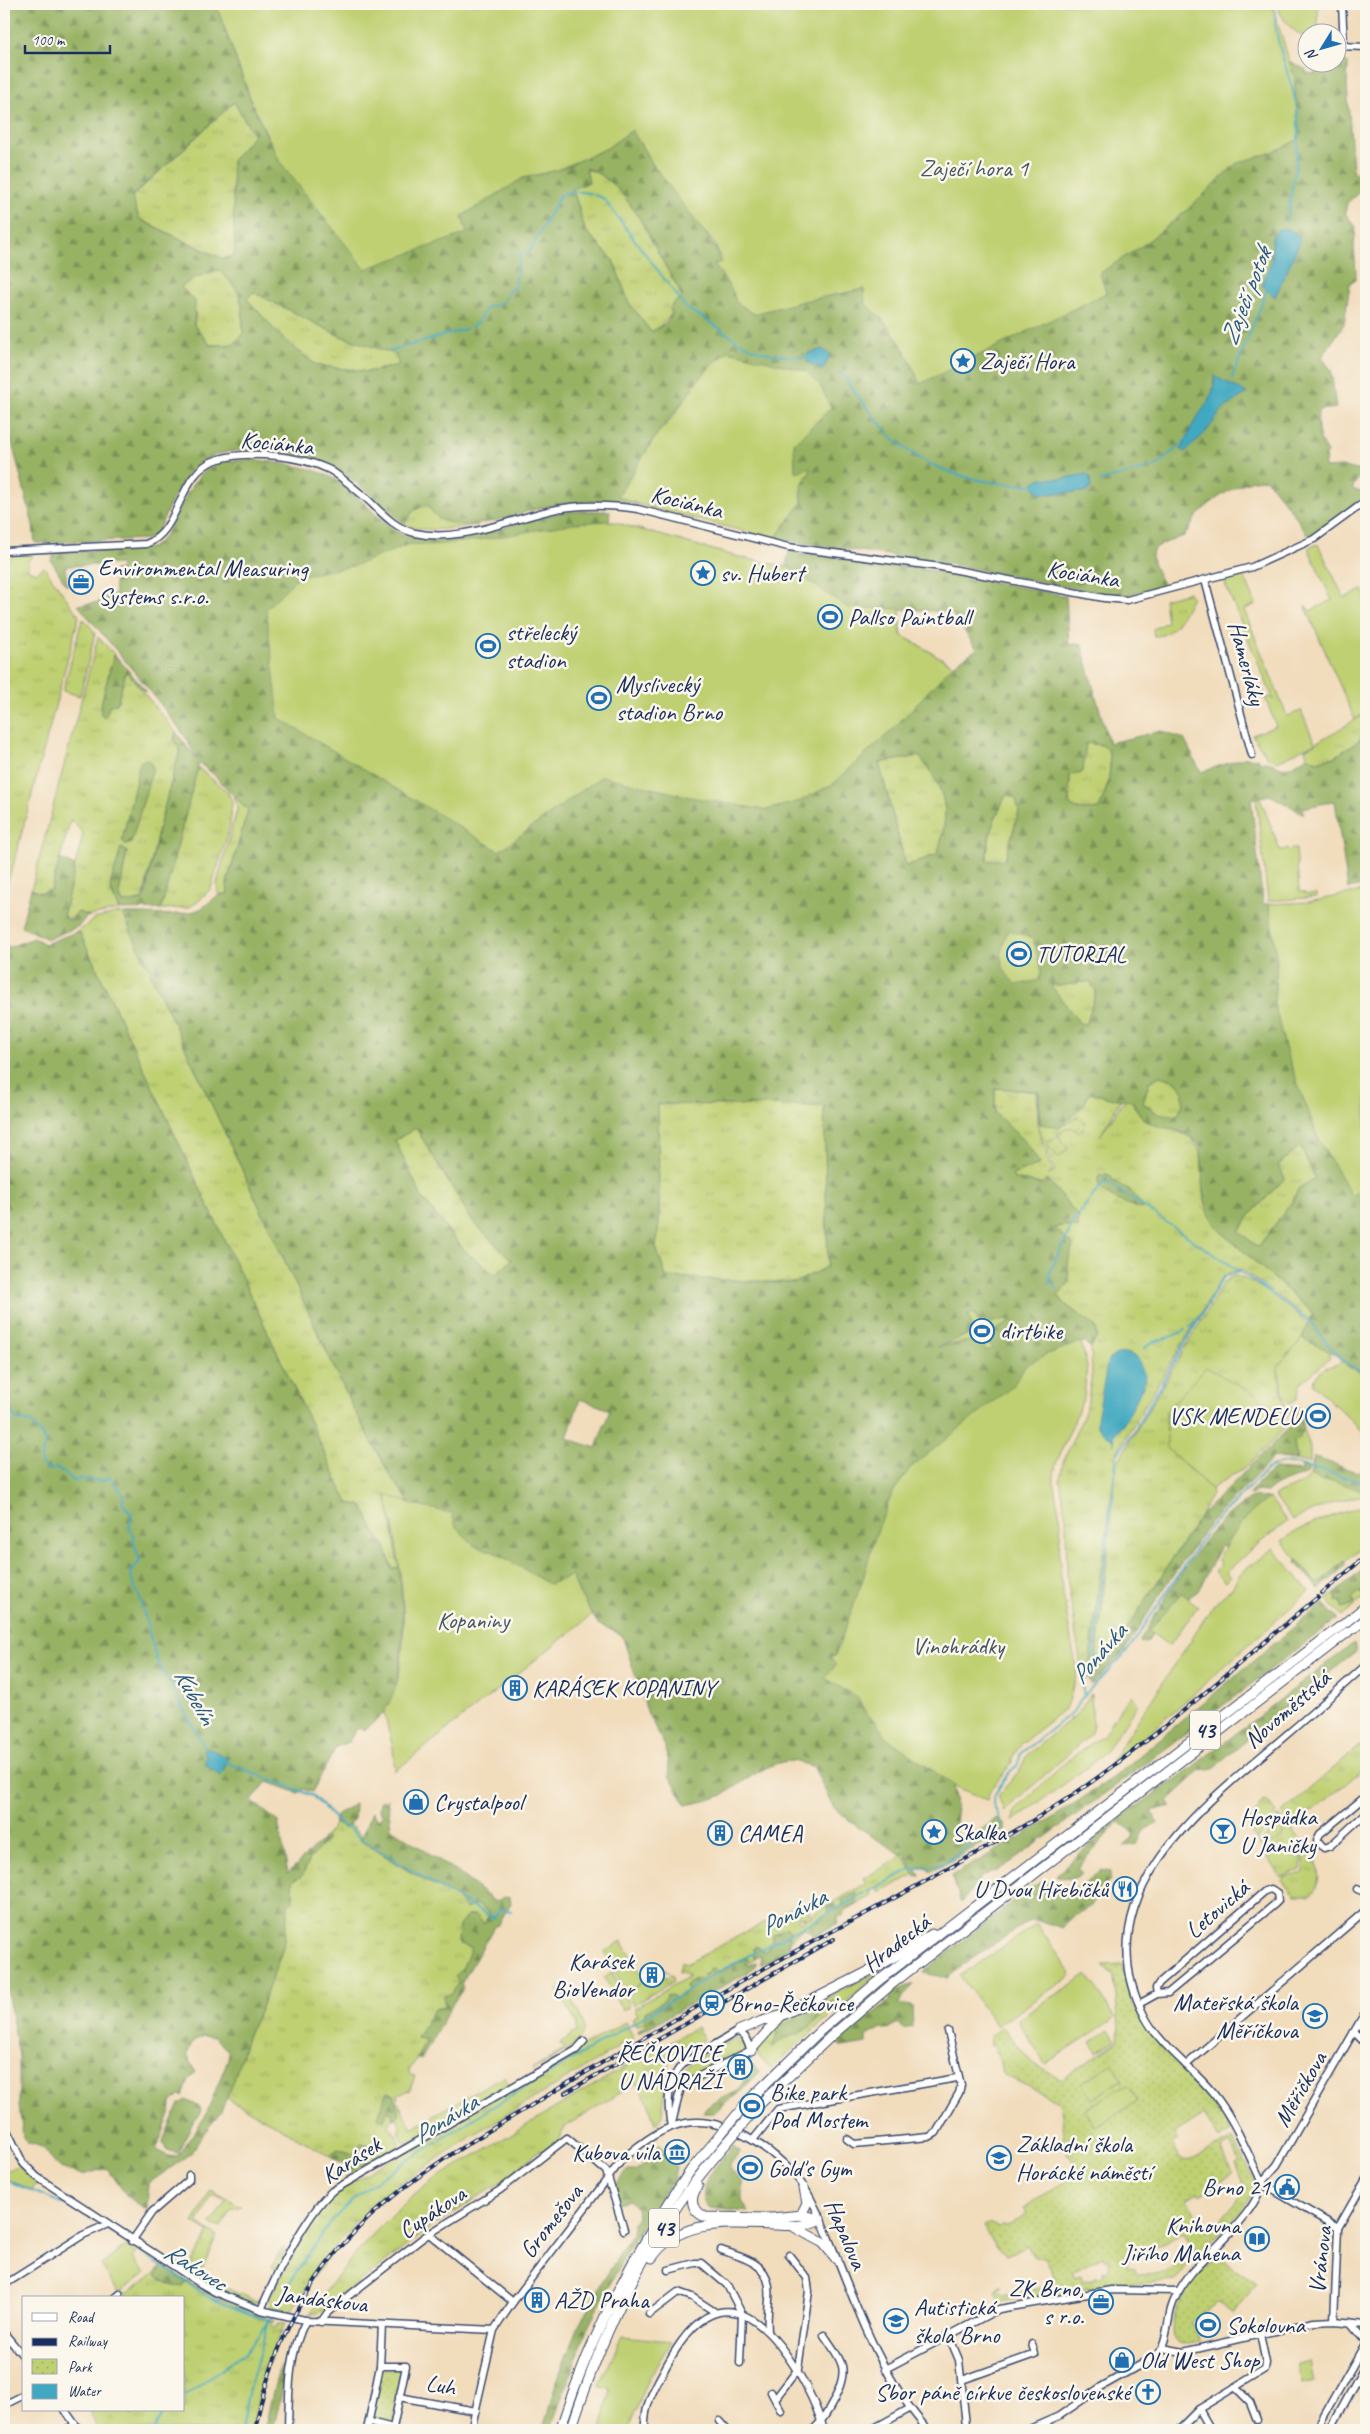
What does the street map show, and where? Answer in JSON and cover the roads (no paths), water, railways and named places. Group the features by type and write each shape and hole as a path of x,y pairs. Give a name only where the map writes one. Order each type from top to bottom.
{"highway":[{"name":"43","path":"1347,1627 1366,1606"},
{"name":"43","path":"1347,1627 1366,1619"},
{"name":"Hradecká","path":"560,2430 591,2345 623,2278 656,2220 691,2170 750,2099 821,2030 877,1982 1049,1850 1347,1627"},
{"name":"Hradecká","path":"571,2430 590,2373 633,2281 663,2229 714,2158 762,2102 829,2038 885,1989 1056,1858 1347,1627"},
{"path":"738,2031 762,2020 782,2015 881,1966 970,1910"},
{"path":"751,2050 782,2015"},
{"path":"701,2178 693,2193 692,2201 696,2211 705,2217 772,2218 801,2215 820,2219"},
{"path":"801,2215 807,2203 804,2188"},
{"path":"633,2281 660,2246 689,2229 709,2225 792,2226 811,2224 820,2219"},
{"path":"792,2226 823,2244 837,2260"}],"street":[{"path":"1342,4 1341,46 1366,47"},
{"name":"Kociánka","path":"4,551 134,545 154,541 165,528 197,471 210,462 241,454 296,460 324,468 344,479 395,523 415,533 431,535 452,533 484,528 550,510 614,506 638,509 788,546 941,567 1115,600 1127,600 1252,567 1300,546 1326,531 1366,501"},
{"name":"Hamerláky","path":"1206,580 1252,755"},
{"name":"Novoměstská","path":"1262,2183 1218,2101 1153,2030 1139,2004 1129,1971 1128,1934 1140,1895 1157,1862 1176,1835 1212,1797 1366,1665"},
{"path":"1366,1796 1320,1834 1317,1840 1319,1846 1324,1848 1330,1846 1366,1812"},
{"name":"Letovická","path":"1139,2004 1157,1994 1168,1993 1275,1904 1278,1900 1277,1893 1271,1889 1265,1891 1159,1983 1156,1988 1157,1994"},
{"path":"1357,1889 1366,1893"},
{"path":"1186,2065 1366,1910"},
{"name":"Měřičkova","path":"1162,2348 1171,2310 1178,2291 1192,2272 1239,2221 1257,2197 1262,2183 1277,2165 1366,2011"},
{"path":"738,2031 745,2037 751,2050 684,2084 680,2092 671,2127 668,2110 669,2091 678,2068 738,2031"},
{"path":"847,2139 854,2144 925,2139 932,2136 959,2093 961,2085 948,2031"},
{"path":"1354,2032 1366,2044"},
{"name":"Karásek","path":"262,2310 308,2222 318,2206 332,2191 404,2147 576,2050 584,2041"},
{"path":"753,2140 778,2109 958,2078"},
{"name":"Hapalova","path":"671,2127 687,2122 704,2123 753,2140 770,2150 784,2162 804,2188 820,2219 867,2332 885,2369 909,2409 928,2430"},
{"name":"Jandáskova","path":"4,2124 26,2166 42,2181 132,2241 214,2292 262,2310 306,2320 494,2330"},
{"name":"Gromešova","path":"494,2330 512,2302 608,2178 641,2144 671,2127"},
{"name":"Cupákova","path":"321,2322 334,2308 429,2234 500,2190 567,2138 602,2168 608,2178"},
{"path":"132,2241 152,2212 189,2180 189,2175"},
{"path":"608,2178 624,2230"},
{"name":"Vránova","path":"1334,2321 1338,2228 1366,2179"},
{"path":"1262,2183 1338,2228"},
{"path":"4,2285 83,2235 108,2224"},
{"path":"429,2234 512,2302"},
{"path":"721,2250 752,2261 765,2271 770,2281 768,2331"},
{"path":"775,2399 798,2369 809,2284 789,2256"},
{"path":"668,2270 695,2262 706,2266 727,2285 742,2314 740,2363"},
{"path":"885,2369 948,2334 999,2309 1053,2298 1120,2289 1178,2291"},
{"path":"649,2314 678,2292 692,2297 715,2312"},
{"path":"645,2430 648,2400 677,2349 694,2325 715,2312 727,2311 742,2314 754,2320 768,2331 798,2369 824,2430"},
{"path":"288,2430 290,2365 298,2336 306,2320"},
{"path":"1027,2430 1046,2424 1101,2387 1152,2359 1162,2348 1183,2352 1295,2325 1334,2321 1366,2324"},
{"path":"1316,2430 1366,2341 1350,2322"},
{"path":"367,2430 380,2366 382,2325"},
{"path":"471,2430 494,2330"},
{"path":"4,2332 22,2354"},
{"path":"948,2334 959,2360 966,2425"},
{"path":"1178,2430 1198,2409 1265,2369 1266,2363 1260,2334"},
{"path":"813,2430 821,2422 840,2385 843,2372 840,2361 824,2335"},
{"path":"962,2380 1035,2354 1032,2344"},
{"path":"1330,2430 1366,2364"},
{"path":"370,2422 393,2428 406,2366 380,2366"},
{"path":"1357,2381 1366,2386"},
{"path":"1236,2387 1250,2402 1257,2420"},
{"path":"771,2392 781,2411"},
{"path":"4,2405 22,2396"},
{"name":"Luh","path":"399,2397 476,2411"},
{"path":"871,2430 909,2409"},
{"path":"1198,2409 1211,2430"},
{"path":"66,2412 79,2430"},
{"path":"719,2420 727,2430"},
{"path":"67,2430 75,2424"},
{"path":"1046,2424 1050,2430"}],"water":[{"path":"1286,228 1299,236 1300,242 1275,297 1262,286 1272,259 1272,237 1279,229"},
{"path":"823,349 830,355 823,370 807,362 808,353"},
{"path":"1214,376 1247,393 1222,410 1206,432 1185,452 1181,450 1191,428 1213,391"},
{"path":"1086,474 1090,477 1091,487 1087,492 1042,494 1035,489 1034,482 1041,478 1062,479"},
{"path":"1126,1353 1137,1357 1146,1378 1128,1416 1114,1435 1115,1445 1113,1439 1106,1436 1097,1426 1097,1419 1108,1360 1117,1354"},
{"path":"205,1747 228,1759 221,1776 205,1764 206,1755 203,1750"}],"waterway":[{"name":"Zaječí potok","path":"1275,8 1276,4"},
{"name":"Zaječí potok","path":"1275,12 1277,37 1295,97 1298,123 1296,165 1287,220"},
{"path":"563,194 572,191 590,193"},
{"path":"471,327 478,322 486,308 503,302 508,292 515,286 520,255 530,251 560,195"},
{"path":"594,195 603,198 687,309 756,350 782,355 809,357"},
{"name":"Zaječí potok","path":"1232,378 1267,290"},
{"path":"390,351 466,329"},
{"name":"Zaječí potok","path":"840,372 887,432 910,452 926,462 943,470 979,480 1017,485 1036,485"},
{"name":"Zaječí potok","path":"1100,481 1156,466 1188,438"},
{"path":"1057,1289 1050,1282 1049,1273 1076,1217 1105,1181 1255,1282 1311,1323 1330,1347 1348,1364 1366,1374"},
{"path":"1084,1696 1082,1683 1093,1665 1117,1455 1134,1431 1221,1281 1225,1276 1240,1272"},
{"path":"1189,1327 1197,1320"},
{"path":"1144,1349 1154,1342 1174,1336 1185,1330"},
{"name":"Kubelín","path":"4,1382 9,1386 4,1392"},
{"name":"Kubelín","path":"4,1399 17,1420 31,1422 43,1437 45,1444 41,1464 48,1470 57,1468 73,1480 102,1481 110,1477 123,1494 123,1504 132,1515 129,1528 135,1537 133,1540 140,1561 131,1571 132,1578 134,1587 139,1595 157,1661 205,1748"},
{"name":"Ponávka","path":"276,2311 293,2277 330,2223 353,2199 379,2179 471,2120 718,1972 911,1869 937,1866 944,1863 970,1845 994,1833 1001,1824 993,1804 994,1798 1006,1777 1017,1766 1021,1753 1073,1712 1080,1700 1129,1649 1209,1528 1267,1469 1282,1463 1297,1464 1366,1483"},
{"name":"Kubelín","path":"226,1762 313,1796 341,1825 349,1828 361,1839 460,1900 494,1918 500,1909 511,1911"},
{"name":"Rakovec","path":"4,2179 73,2208 96,2222"},
{"name":"Rakovec","path":"108,2230 210,2298 260,2318 270,2319"},
{"name":"Ponávka","path":"185,2395 245,2353 274,2315"},
{"path":"241,2430 248,2393 268,2324"},
{"name":"Ponávka","path":"154,2430 163,2412"}],"tram line":[{"path":"1366,2360 1364,2369 1366,2376"}],"railway":[{"path":"1322,1593 1366,1556"},
{"path":"255,2430 268,2378 277,2353 300,2304 330,2260 348,2239 393,2196 470,2142 644,2037 771,1965 952,1867 1040,1816 1077,1792 1148,1739 1318,1597"},
{"path":"565,2093 834,1939"}],"place":[{"name":"Zaječí Hora","path":"963,361"},
{"name":"sv. Hubert","path":"703,573"},
{"name":"Environmental Measuring Systems s.r.o.","path":"81,582"},
{"name":"Pallso Paintball","path":"830,617"},
{"name":"střelecký stadion","path":"488,646"},
{"name":"Myslivecký stadion Brno","path":"599,698"},
{"name":"TUTORIAL","path":"1019,954"},
{"name":"dirtbike","path":"982,1331"},
{"name":"VSK MENDELU","path":"1318,1416"},
{"name":"KARÁSEK KOPANINY","path":"515,1688"},
{"name":"Crystalpool","path":"416,1802"},
{"name":"Hospůdka U Janičky","path":"1223,1831"},
{"name":"Skalka","path":"934,1832"},
{"name":"CAMEA","path":"720,1833"},
{"name":"U Dvou Hřebíčků","path":"1125,1889"},
{"name":"Karásek BioVendor","path":"652,1975"},
{"name":"Brno-Řečkovice","path":"712,2003"},
{"name":"Mateřská škola Měříčkova","path":"1315,2016"},
{"name":"ŘEČKOVICE U NÁDRAŽÍ","path":"740,2067"},
{"name":"Bike park Pod Mostem","path":"752,2106"},
{"name":"Kubova vila","path":"677,2152"},
{"name":"Základní škola Horácké náměstí","path":"999,2158"},
{"name":"Gold's Gym","path":"750,2168"},
{"name":"Brno 21","path":"1287,2187"},
{"name":"Knihovna Jiřího Mahena","path":"1257,2239"},
{"name":"AŽD Praha","path":"537,2300"},
{"name":"ZK Brno, s r.o.","path":"1101,2302"},
{"name":"Autistická škola Brno","path":"896,2321"},
{"name":"Sokolovna","path":"1208,2325"},
{"name":"Old West Shop","path":"1122,2360"},
{"name":"Sbor páně církve československé","path":"1148,2392"}],"park label":[{"name":"Zaječí hora 1","path":"974,168"},
{"name":"Kopaniny","path":"473,1620"},
{"name":"Vinohrádky","path":"958,1646"}]}
